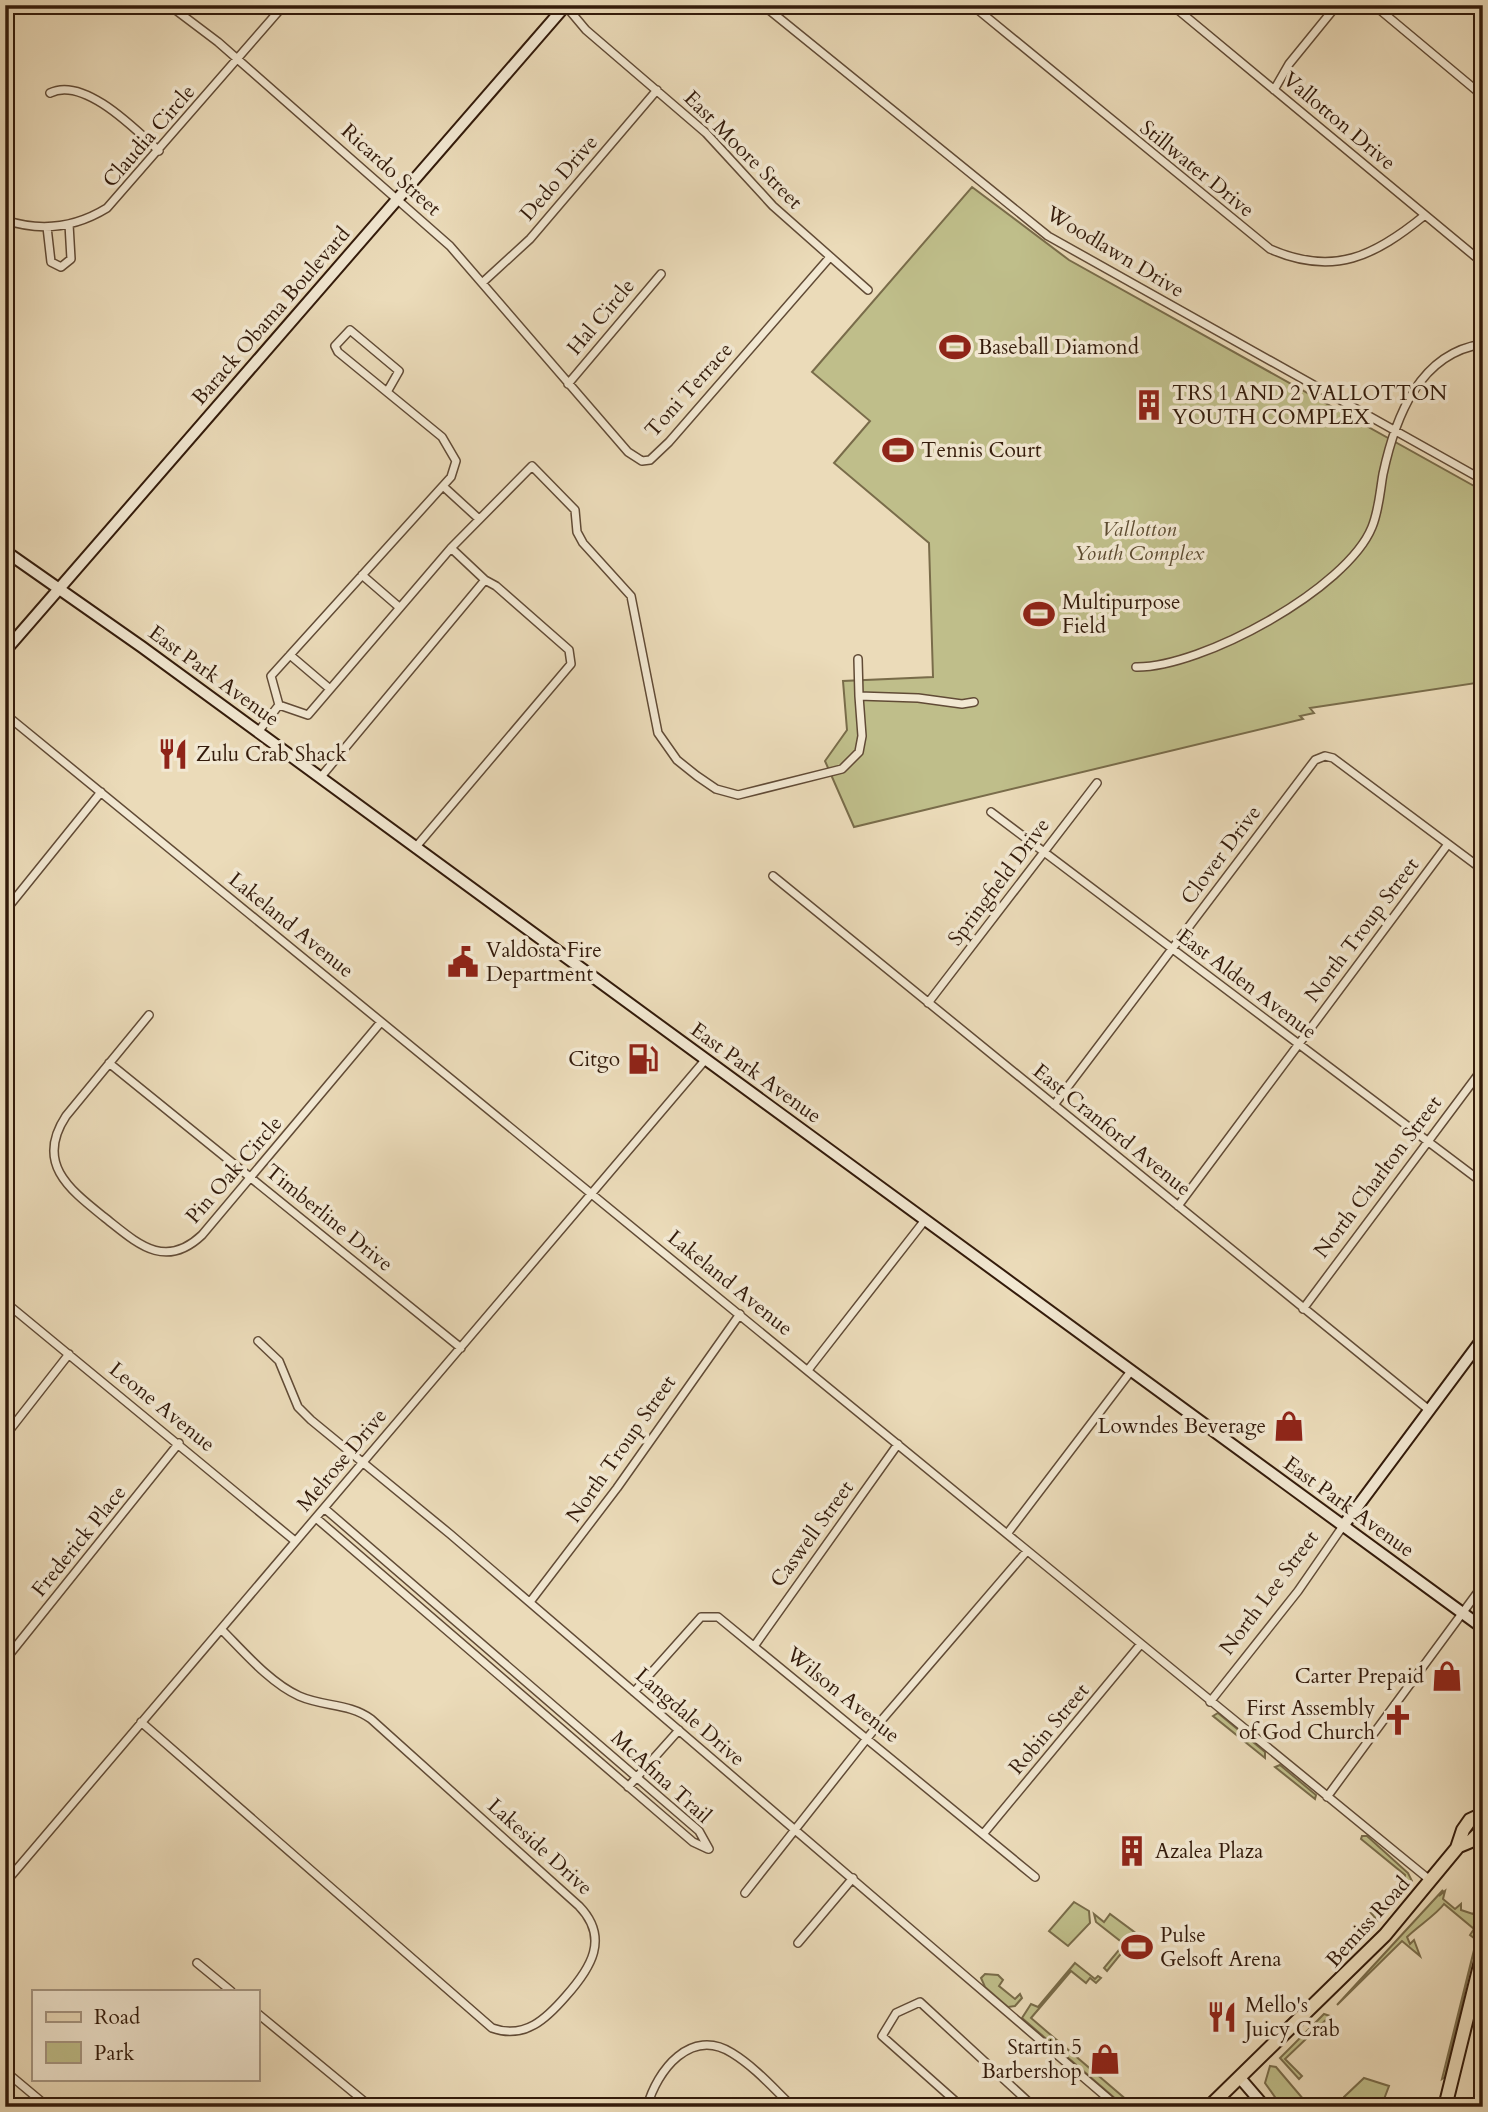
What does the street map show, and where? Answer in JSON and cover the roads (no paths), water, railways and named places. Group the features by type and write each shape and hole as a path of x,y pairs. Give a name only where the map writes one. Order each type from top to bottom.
{"main road":[{"name":"Barack Obama Boulevard","path":"5,651 565,5"},
{"name":"East Park Avenue","path":"5,551 258,732 1483,1628"},
{"name":"North Lee Street","path":"1343,1526 1483,1338"},
{"name":"Bemiss Road","path":"1209,2107 1350,1972 1459,1846 1463,1830 1483,1802"},
{"path":"1470,1819 1483,1814"},
{"name":"Bemiss Road","path":"1459,1846 1471,1841 1483,1829"},
{"path":"1445,2107 1483,1953"},
{"path":"1240,2078 1265,2107"},
{"path":"1221,2107 1250,2107"}],"street":[{"name":"Ricardo Street","path":"169,5 239,61 450,246 568,384"},
{"name":"Claudia Circle","path":"5,220 47,227 69,224 95,216 113,203 239,61 284,5"},
{"name":"East Moore Street","path":"565,5 586,30 718,145 773,206 868,290"},
{"name":"Woodlawn Drive","path":"763,5 1048,236 1483,480"},
{"name":"Stillwater Drive","path":"972,5 1270,249 1312,262 1357,258 1392,242 1425,215"},
{"name":"Vallotton Drive","path":"1172,5 1483,263"},
{"path":"1274,90 1289,65 1337,5"},
{"path":"1374,5 1483,96"},
{"path":"50,93 57,89 77,91 92,98 121,118 159,151"},
{"name":"Dedo Drive","path":"482,283 530,239 657,90"},
{"path":"47,227 51,262 61,267 71,260 69,224"},
{"name":"Toni Terrace","path":"568,384 628,452 642,461 650,460 830,257"},
{"name":"Hal Circle","path":"568,384 662,274"},
{"path":"279,705 271,677 444,487 456,461 442,437 338,352 335,346 346,331 350,330 399,371 387,392"},
{"path":"1136,667 1166,664 1242,634 1287,611 1340,568 1358,550 1372,527 1394,431 1431,367 1452,352 1483,344"},
{"path":"279,705 308,715 451,548 532,466 575,510 578,533 583,543 631,596 658,733 677,760 716,789 738,795 842,769 859,752 863,736 858,659"},
{"path":"444,487 480,519"},
{"path":"415,848 571,664 569,650 451,548"},
{"path":"362,575 399,607"},
{"path":"320,778 485,580"},
{"path":"290,655 330,689"},
{"path":"859,696 918,698 962,704 974,702"},
{"path":"258,732 279,705"},
{"name":"Lakeland Avenue","path":"5,714 1431,1881"},
{"name":"Clover Drive","path":"1054,1105 1315,760 1325,755 1333,758 1448,844"},
{"name":"Springfield Drive","path":"928,1003 1097,783"},
{"path":"5,911 101,792"},
{"name":"East Alden Avenue","path":"991,811 1483,1183"},
{"path":"1448,844 1483,870"},
{"name":"North Troup Street","path":"1178,1206 1448,844"},
{"name":"East Cranford Avenue","path":"773,876 1429,1410"},
{"name":"Pin Oak Circle","path":"149,1015 66,1116 56,1134 54,1159 61,1177 77,1195 139,1245 156,1251 172,1251 195,1241 252,1179 381,1021"},
{"name":"Melrose Drive","path":"5,1883 706,1059"},
{"name":"Timberline Drive","path":"110,1063 461,1348"},
{"name":"North Charlton Street","path":"1303,1309 1483,1068"},
{"path":"808,1370 925,1220"},
{"name":"Leone Avenue","path":"5,1303 179,1443 295,1541"},
{"name":"North Troup Street","path":"530,1602 617,1488 740,1314"},
{"name":"Langdale Drive","path":"258,1341 279,1361 304,1414 530,1602 1118,2107"},
{"path":"5,1436 69,1354"},
{"path":"1007,1534 1131,1371"},
{"name":"Frederick Place","path":"5,1660 179,1443"},
{"name":"Caswell Street","path":"755,1645 898,1444"},
{"name":"McAfina Trail","path":"316,1518 693,1842 709,1849 699,1831 324,1508"},
{"name":"North Lee Street","path":"1210,1702 1298,1591 1343,1526"},
{"path":"364,1560 372,1550"},
{"path":"745,1893 868,1738 1027,1551"},
{"path":"403,1593 412,1584"},
{"path":"1327,1797 1483,1585"},
{"path":"442,1627 450,1617"},
{"name":"Wilson Avenue","path":"634,1692 701,1617 718,1617 1035,1877"},
{"name":"Lakeside Drive","path":"141,1722 492,2028 520,2031 538,2024 582,1978 593,1961 595,1939 592,1922 579,1906 371,1719 354,1708 310,1700 289,1691 221,1629"},
{"name":"Robin Street","path":"984,1833 1140,1645"},
{"path":"481,1661 490,1651"},
{"path":"521,1694 529,1685"},
{"path":"628,1787 679,1730"},
{"path":"598,1761 607,1751"},
{"path":"665,1818 673,1809"},
{"path":"798,1943 853,1878"},
{"path":"197,1963 230,1990"},
{"path":"962,2107 882,2036 896,2013 920,2001 1034,2107"},
{"path":"259,2015 371,2107"},
{"path":"647,2107 666,2066 688,2049 705,2045 732,2053 793,2107"},
{"path":"5,2071 48,2107"}],"place":[{"name":"Baseball Diamond","path":"955,347"},
{"name":"TRS 1 AND 2 VALLOTTON YOUTH COMPLEX","path":"1149,405"},
{"name":"Tennis Court","path":"898,450"},
{"name":"Multipurpose Field","path":"1039,614"},
{"name":"Zulu Crab Shack","path":"173,754"},
{"name":"Valdosta Fire Department","path":"463,962"},
{"name":"Citgo","path":"643,1059"},
{"name":"Lowndes Beverage","path":"1289,1426"},
{"name":"Carter Prepaid","path":"1447,1676"},
{"name":"First Assembly of God Church","path":"1398,1720"},
{"name":"Azalea Plaza","path":"1132,1851"},
{"name":"Pulse Gelsoft Arena","path":"1137,1947"},
{"name":"Mello's Juicy Crab","path":"1222,2017"},
{"name":"Startin 5 Barbershop","path":"1105,2059"}],"park label":[{"name":"Vallotton Youth Complex","path":"1139,541"}]}
